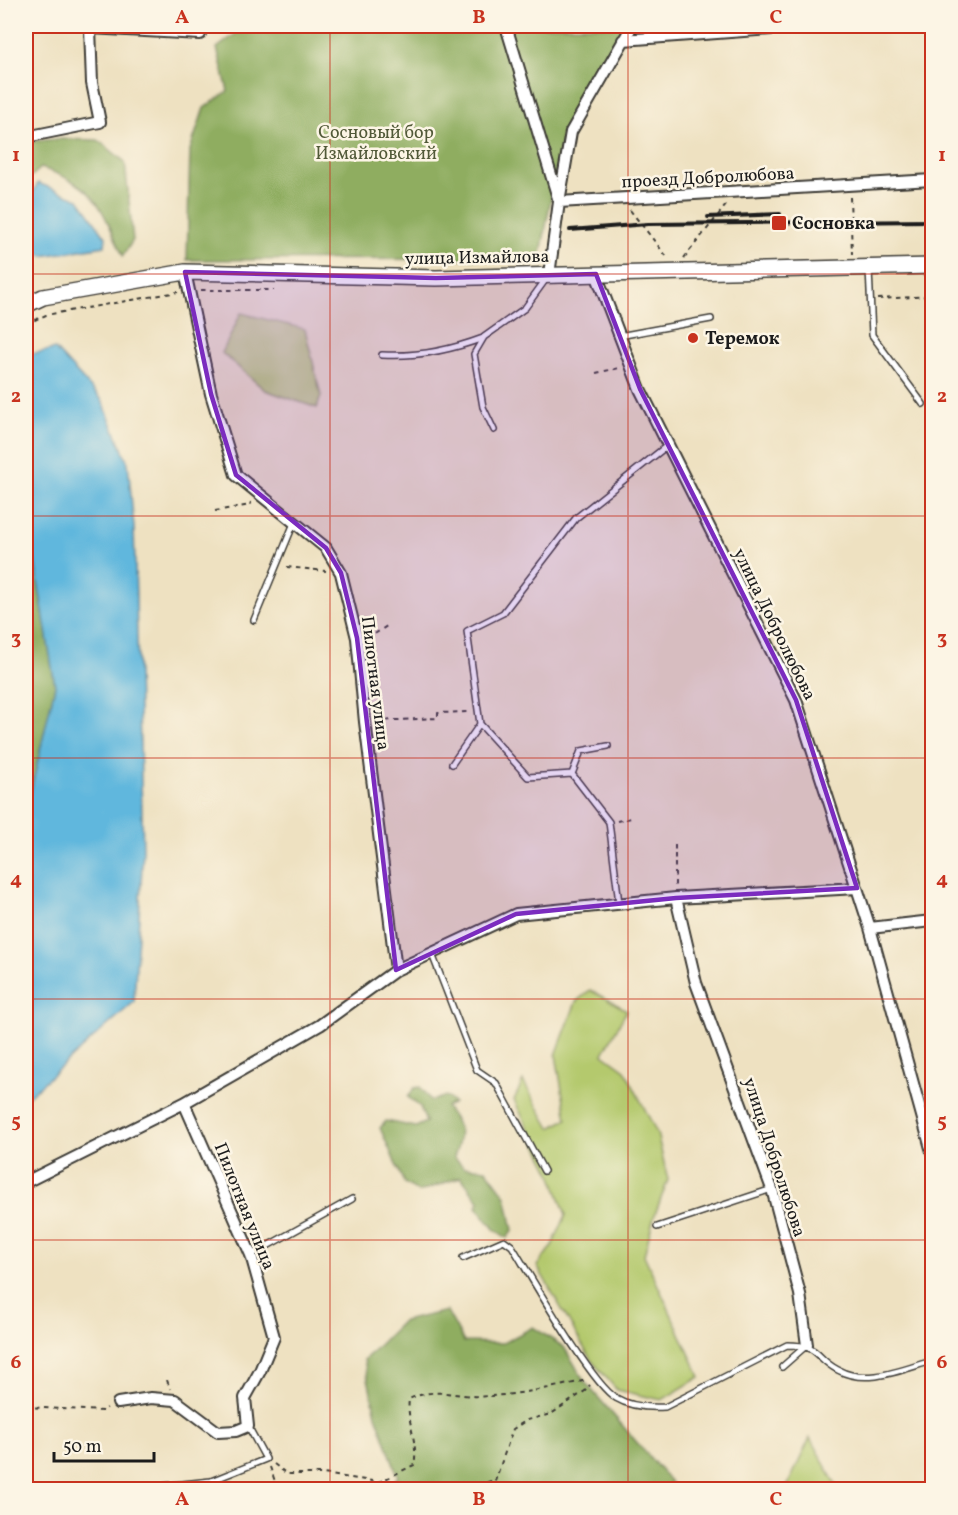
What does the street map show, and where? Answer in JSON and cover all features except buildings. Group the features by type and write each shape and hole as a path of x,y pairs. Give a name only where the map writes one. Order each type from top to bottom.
{"main road":[{"name":"улица Измайлова","path":"26,305 43,297 185,272 436,278 933,266"}],"street":[{"path":"26,137 100,122 92,82 90,28 200,34 201,26"},
{"path":"506,26 559,202"},
{"path":"549,275 571,132 632,26"},
{"path":"623,40 810,26"},
{"name":"проезд Добролюбова","path":"559,202 933,180"},
{"name":"Пилотная улица","path":"185,272 211,394 236,475 326,548 341,573 357,638 364,722 396,970"},
{"name":"улица Добролюбова","path":"596,274 630,365 796,700 870,928 933,1152"},
{"path":"26,1182 184,1103 320,1024 396,970 516,914 676,898 857,888"},
{"name":"улица Добролюбова","path":"676,898 696,982 772,1189 800,1294 807,1345"},
{"path":"870,928 933,921"},
{"name":"Пилотная улица","path":"184,1103 250,1255 274,1337 260,1371 245,1398 248,1426"},
{"path":"118,1403 151,1398 175,1400 218,1432 236,1431 248,1426"}],"lane":[{"path":"869,268 872,335 923,404"},
{"path":"382,355 401,356 461,346 484,337 525,308 549,275"},
{"path":"619,336 711,319"},
{"path":"484,337 474,354 483,408 494,430"},
{"path":"572,774 528,777 480,724 467,631 503,613 576,519 668,445"},
{"path":"254,620 294,523"},
{"path":"452,764 480,724"},
{"path":"572,774 581,751 608,746"},
{"path":"572,774 609,822 619,903"},
{"path":"432,952 477,1070 496,1083 544,1171"},
{"path":"657,1227 772,1189"},
{"path":"250,1255 352,1198"},
{"path":"463,1257 504,1240 512,1246 593,1374 614,1398 643,1408 665,1407 787,1345 807,1345 838,1371 866,1378 933,1361"},
{"path":"782,1367 807,1345"},
{"path":"154,1487 211,1481 266,1459 248,1426"}],"path":[{"path":"850,185 852,257"},
{"path":"680,261 690,253 736,192"},
{"path":"621,198 669,260"},
{"path":"26,324 46,315 188,290"},
{"path":"870,299 933,296"},
{"path":"597,373 630,365"},
{"path":"215,511 250,505 254,490"},
{"path":"276,566 341,573"},
{"path":"359,662 373,635 390,624"},
{"path":"364,722 438,718 438,713 478,711"},
{"path":"609,822 631,818"},
{"path":"675,845 676,898"},
{"path":"379,1482 414,1465 416,1455 407,1411 409,1399 443,1391 488,1397 586,1381 593,1374"},
{"path":"492,1490 513,1429 527,1420 551,1414 585,1392 592,1382 593,1374"},
{"path":"26,1407 102,1410 118,1403"},
{"path":"266,1459 287,1474 323,1474 379,1482 389,1490"},
{"path":"266,1459 278,1490"},
{"path":"461,1490 494,1480"}],"highlighted area":[{"path":"185,272 436,278 596,274 640,389 796,700 857,888 676,898 516,914 396,970 357,638 341,573 326,548 236,475 211,394"}],"green space":[{"name":"Сосновый бор Измайловский","path":"246,26 624,26 563,132 540,259 187,260 190,150 204,108 228,91 217,48"},
{"path":"57,139 98,140 125,162 133,240 123,256 95,200 75,182 41,168 26,181 26,142"},
{"path":"241,313 305,329 321,396 317,408 265,390 222,353"},
{"path":"26,507 55,686 26,812"},
{"path":"590,990 627,1010 603,1054 625,1070 657,1133 668,1180 654,1217 644,1255 700,1377 662,1400 617,1390 591,1360 537,1266 552,1246 566,1215 550,1171 514,1100 523,1081 550,1128 567,1119 556,1055 576,1002"},
{"path":"420,1087 431,1101 446,1096 454,1103 446,1107 458,1126 460,1136 454,1157 464,1167 486,1169 506,1196 513,1230 507,1238 494,1229 477,1207 479,1201 461,1177 419,1192 404,1183 380,1128 386,1121 416,1127 426,1122 420,1107 408,1097 414,1088"},
{"path":"447,1311 464,1342 503,1343 533,1327 564,1347 585,1382 677,1489 337,1489 390,1486 398,1476 376,1415 364,1360 403,1321"},
{"path":"810,1438 838,1489 786,1489"}],"water":[{"path":"38,183 79,199 106,237 105,246 43,256 27,247 27,204"},
{"path":"55,349 102,400 128,463 134,527 143,850 134,1002 26,1098 26,812 55,686 26,507 26,355"}],"railway":[{"path":"708,217 780,214"},
{"path":"570,230 648,224 932,221"}],"place":[{"name":"Сосновка","path":"779,223"},
{"name":"Теремок","path":"693,338"}]}
